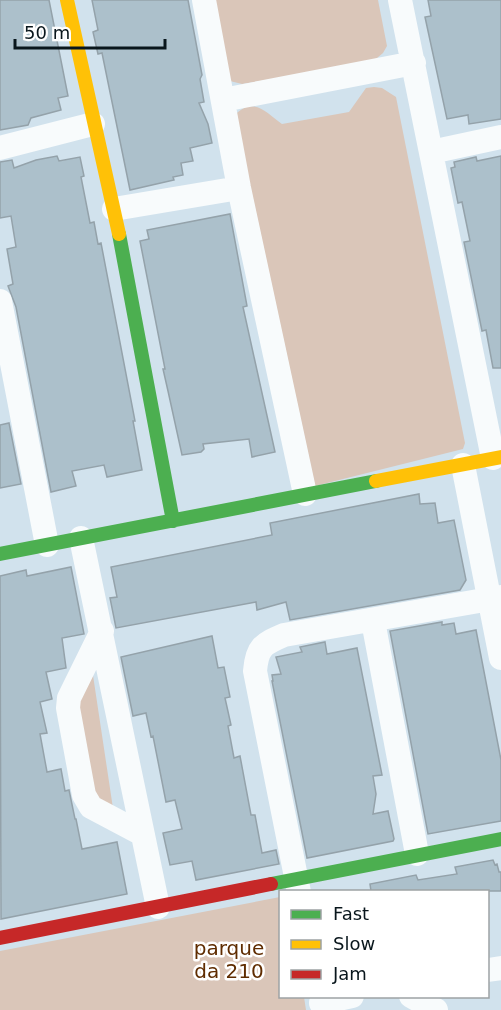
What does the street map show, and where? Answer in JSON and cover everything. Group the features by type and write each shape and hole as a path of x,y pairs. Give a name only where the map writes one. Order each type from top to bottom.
{"street":[{"path":"67,0 93,124 114,209 173,521"},
{"path":"204,0 239,188 305,494"},
{"path":"0,554 497,458 400,0"},
{"path":"223,100 414,63"},
{"path":"0,148 93,124"},
{"path":"431,152 501,137"},
{"path":"114,209 239,188"},
{"path":"0,301 46,545"},
{"path":"463,465 496,598 501,658"},
{"path":"81,538 158,907"},
{"path":"298,886 255,671 257,656 269,642 284,635 496,598"},
{"path":"373,621 417,854"},
{"path":"102,631 69,698 68,708 84,795 91,807 142,834"},
{"path":"0,938 158,907 298,886 417,854 501,839"},
{"path":"321,1003 343,998"},
{"path":"415,998 436,1010"}],"green space":[{"path":"207,0 378,0 387,46 383,53 371,63 242,84 230,81"},
{"path":"366,88 382,88 396,97 465,443 463,449 315,486 235,115 242,109 254,106 282,124 349,112"},
{"path":"91,662 114,815 87,800 71,703"},
{"name":"parque da 210","path":"279,897 279,998 304,998 306,1010 0,1010 0,951"}],"building":[{"path":"0,0 49,0 68,96 58,98 61,110 31,118 28,125 0,130"},
{"path":"92,0 188,0 202,75 200,79 204,102 199,103 208,124 212,143 190,148 193,161 181,163 183,175 173,177 174,180 130,190 102,53 98,54 93,32 98,30"},
{"path":"428,0 501,0 501,119 469,124 468,115 447,119 425,17 431,16"},
{"path":"57,156 59,161 80,157 84,176 81,177 90,223 94,222 98,244 101,243 135,421 133,421 142,470 107,477 104,465 72,471 76,486 51,492 16,307 8,286 13,284 7,249 16,247 11,216 0,218 0,162 12,160 14,168"},
{"path":"501,156 501,368 493,368 486,330 482,331 464,242 470,241 462,202 458,203 451,168 455,167 454,162 476,157 477,161"},
{"path":"230,214 247,306 243,307 275,452 252,457 249,439 203,444 204,449 201,452 182,455 163,369 165,369 140,241 149,239 147,230"},
{"path":"9,423 21,484 0,488 0,425"},
{"path":"419,494 420,504 435,503 438,523 454,520 466,580 460,590 290,620 286,602 257,610 256,602 116,628 110,598 117,597 111,567 272,535 270,523"},
{"path":"71,567 84,634 62,638 66,668 46,672 52,699 40,702 47,733 40,734 47,772 61,769 65,791 69,790 82,849 117,842 127,894 1,919 0,576 26,570 27,576"},
{"path":"442,622 442,625 454,623 456,634 476,630 501,760 501,821 428,834 390,631"},
{"path":"212,636 218,668 224,667 230,697 225,698 231,725 228,726 234,758 240,756 251,815 255,815 262,853 276,850 279,864 196,880 192,861 170,865 163,833 182,829 175,800 166,802 146,713 133,716 121,657"},
{"path":"325,642 327,654 357,648 382,775 373,776 376,794 373,814 388,811 394,839 307,858 272,675 281,674 276,657 302,652 300,647"},
{"path":"493,860 501,872 501,891 371,890 370,884 416,875 418,880 457,874 455,867"}],"traffic: fast":[{"path":"119,234 173,521"},
{"path":"0,554 376,481"},
{"path":"271,884 501,839"}],"traffic: slow":[{"path":"67,0 119,234"},
{"path":"376,481 501,457"}],"traffic: jam":[{"path":"0,938 271,884"}]}
